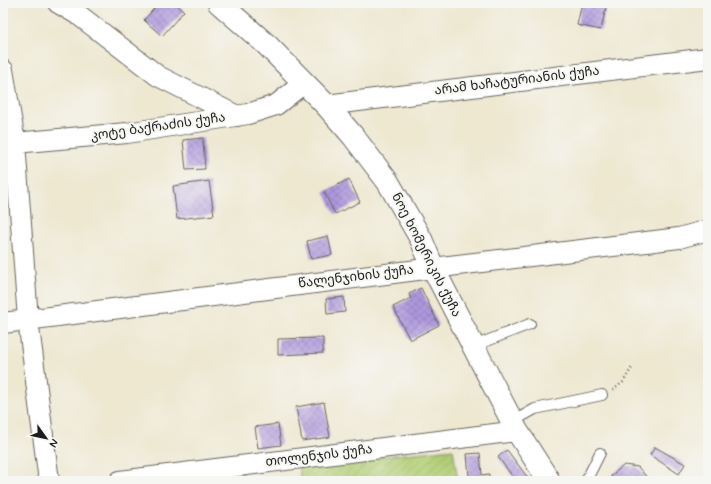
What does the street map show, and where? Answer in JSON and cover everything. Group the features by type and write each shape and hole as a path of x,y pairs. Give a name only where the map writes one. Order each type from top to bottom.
{"street":[{"path":"58,3 80,16 158,76 237,116"},
{"name":"ნოე ხომერიკის ქუჩა","path":"219,3 267,45 326,105 357,141 388,182 421,239 433,268 515,426 549,481"},
{"name":"არამ ხაჩატურიანის ქუჩა","path":"326,105 708,58"},
{"path":"3,70 9,143 28,320 49,481"},
{"name":"კოტე ბაქრაძის ქუჩა","path":"9,143 127,133 237,116 276,105 304,83"},
{"name":"წალენჯიხის ქუჩა","path":"3,323 679,238 708,230"},
{"name":"თოლენჯის ქუჩა","path":"120,481 515,426"}],"lane":[{"path":"474,346 530,324"},
{"path":"515,426 535,409 602,395"},
{"path":"586,481 600,453"}],"path":[{"path":"602,395 615,389 623,382 633,366"}],"green space":[{"path":"453,449 458,481 301,481 298,465"}],"building":[{"path":"159,3 175,3 184,11 162,36 144,20"},
{"path":"582,3 607,3 601,30 577,25"},
{"path":"203,138 205,169 186,170 183,140"},
{"path":"349,179 360,202 335,214 324,192"},
{"path":"209,181 214,215 177,219 173,186"},
{"path":"328,236 332,255 311,259 307,241"},
{"path":"421,288 439,325 410,340 393,307 411,298 409,294"},
{"path":"344,297 345,312 327,314 326,299"},
{"path":"323,338 323,353 278,355 278,339"},
{"path":"324,402 330,437 302,441 296,407"},
{"path":"278,424 281,445 258,448 255,427"},
{"path":"655,447 685,464 679,474 650,455"},
{"path":"507,450 528,478 524,481 516,481 498,457"},
{"path":"480,453 482,475 489,474 489,481 475,481 475,476 469,476 467,454"},
{"path":"624,465 638,467 650,481 615,481 611,476"}]}
